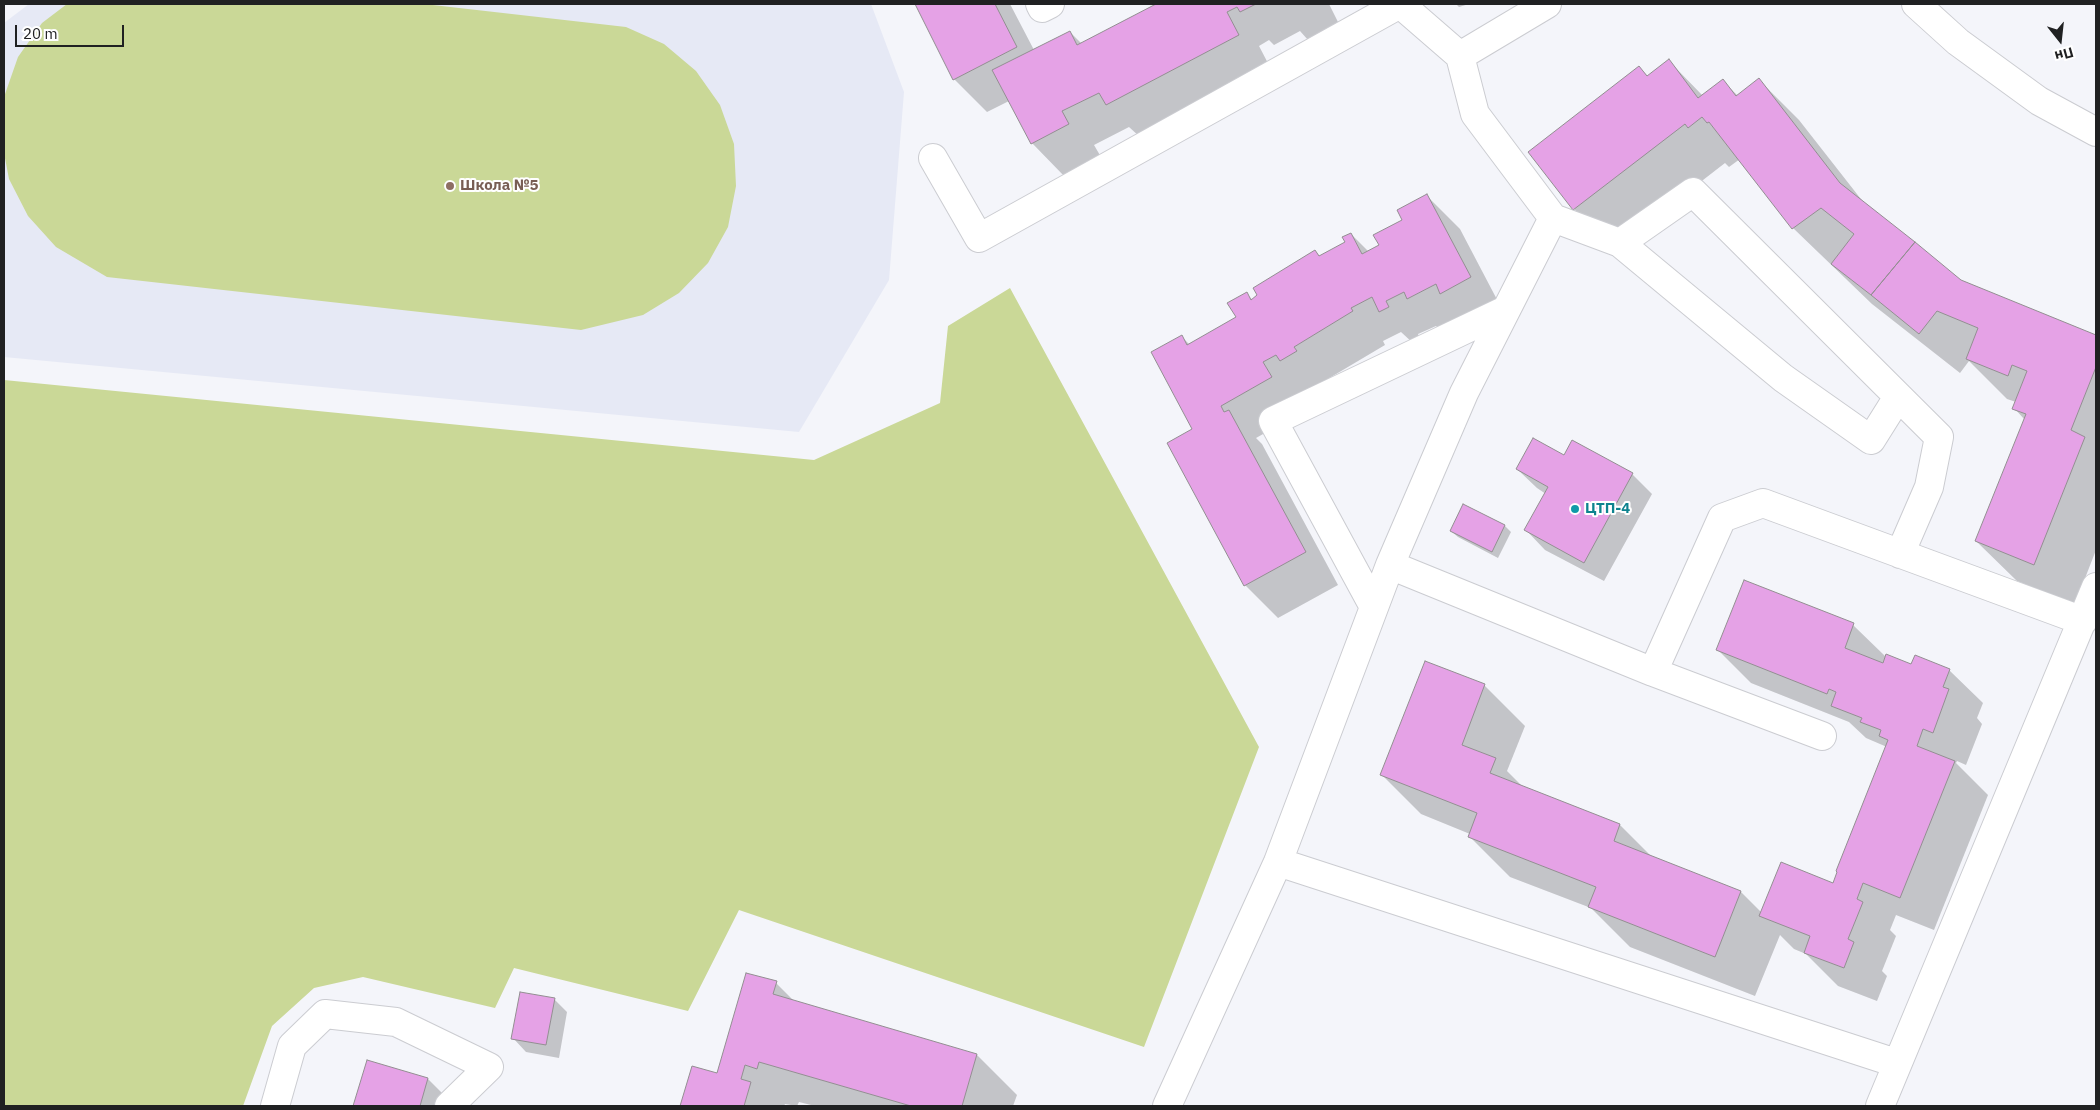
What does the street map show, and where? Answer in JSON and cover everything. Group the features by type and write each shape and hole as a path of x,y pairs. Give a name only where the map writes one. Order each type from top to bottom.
{"street":[{"path":"1040,4 1042,8 1050,4"},
{"path":"933,158 979,238 1400,4 1460,56 1475,114 1553,218 1620,243 1783,378 1871,440 1898,397"},
{"path":"1460,56 1547,4"},
{"path":"1916,4 1958,42 2039,101 2096,132"},
{"path":"1620,243 1693,192 1939,437 1930,487 1900,554"},
{"path":"1167,1106 1278,862 1390,565 1464,393 1553,218"},
{"path":"1374,607 1273,421 1506,310"},
{"path":"1653,672 1722,518 1763,503 2083,621"},
{"path":"1390,565 1653,672 1822,736"},
{"path":"1880,1106 1896,1063 2096,588"},
{"path":"1278,862 1896,1063"},
{"path":"275,1106 292,1046 325,1014 396,1022 489,1066 449,1106"}],"shaded area":[{"name":"Школа №5","path":"29,4 871,4 904,92 889,280 799,432 4,357 4,23"}],"green space":[{"path":"67,4 424,4 626,27 664,44 696,71 720,105 734,144 736,186 728,227 708,263 679,293 643,315 581,330 107,277 56,247 28,216 9,179 4,153 4,97 18,57 42,23"},
{"path":"1010,288 1259,747 1144,1047 739,910 688,1011 514,968 495,1008 363,977 314,988 272,1026 243,1106 4,1106 4,380 814,460 940,403 948,326"}],"building":[{"path":"915,4 995,4 1017,47 953,80"},
{"path":"1156,4 1256,4 1240,12 1237,7 1227,12 1239,35 1106,105 1099,93 1062,111 1069,124 1031,144 992,70 1070,31 1077,45"},
{"path":"1669,59 1698,98 1723,79 1736,96 1759,78 1840,183 1915,242 1871,295 1831,264 1854,234 1821,208 1792,229 1709,122 1707,123 1702,117 1688,128 1685,124 1573,210 1528,152 1639,66 1647,76"},
{"path":"1427,194 1471,277 1440,294 1436,284 1407,299 1404,292 1386,301 1389,307 1379,312 1372,297 1351,308 1353,311 1294,347 1297,351 1280,361 1276,355 1263,362 1272,377 1221,406 1224,412 1229,410 1306,552 1244,586 1167,443 1192,429 1151,352 1182,335 1187,345 1236,317 1227,303 1247,292 1251,300 1257,295 1253,288 1315,250 1319,256 1345,242 1342,237 1351,233 1362,254 1379,245 1373,235 1402,220 1397,210"},
{"path":"1915,242 1961,280 2096,335 2096,367 2071,430 2085,437 2034,565 1975,541 2026,414 2012,409 2027,371 2012,365 2008,376 1966,359 1978,328 1937,311 1919,334 1871,295"},
{"name":"ЦТП-4","path":"1533,438 1564,455 1572,440 1633,473 1584,563 1524,530 1548,487 1516,469"},
{"path":"1463,504 1505,525 1492,552 1450,531"},
{"path":"1744,580 1854,623 1845,648 1883,663 1886,654 1911,664 1915,655 1950,669 1943,687 1949,689 1933,733 1923,729 1917,746 1955,761 1900,898 1863,883 1857,899 1863,902 1848,939 1854,942 1844,968 1804,953 1810,936 1759,916 1781,862 1833,883 1836,871 1888,740 1879,736 1881,730 1860,722 1862,718 1831,706 1836,692 1829,689 1827,694 1716,650"},
{"path":"1425,661 1485,684 1462,745 1496,758 1490,773 1620,824 1614,841 1741,891 1715,957 1588,907 1596,887 1468,837 1477,813 1380,775"},
{"path":"746,973 777,981 773,994 977,1054 962,1106 911,1106 759,1062 757,1069 745,1065 741,1079 751,1082 744,1106 680,1106 692,1066 717,1073"},
{"path":"520,992 555,998 546,1045 511,1039"},
{"path":"367,1060 428,1078 420,1106 353,1106"}],"place":[{"name":"Школа №5","path":"450,186"},
{"name":"ЦТП-4","path":"1575,509"}]}
